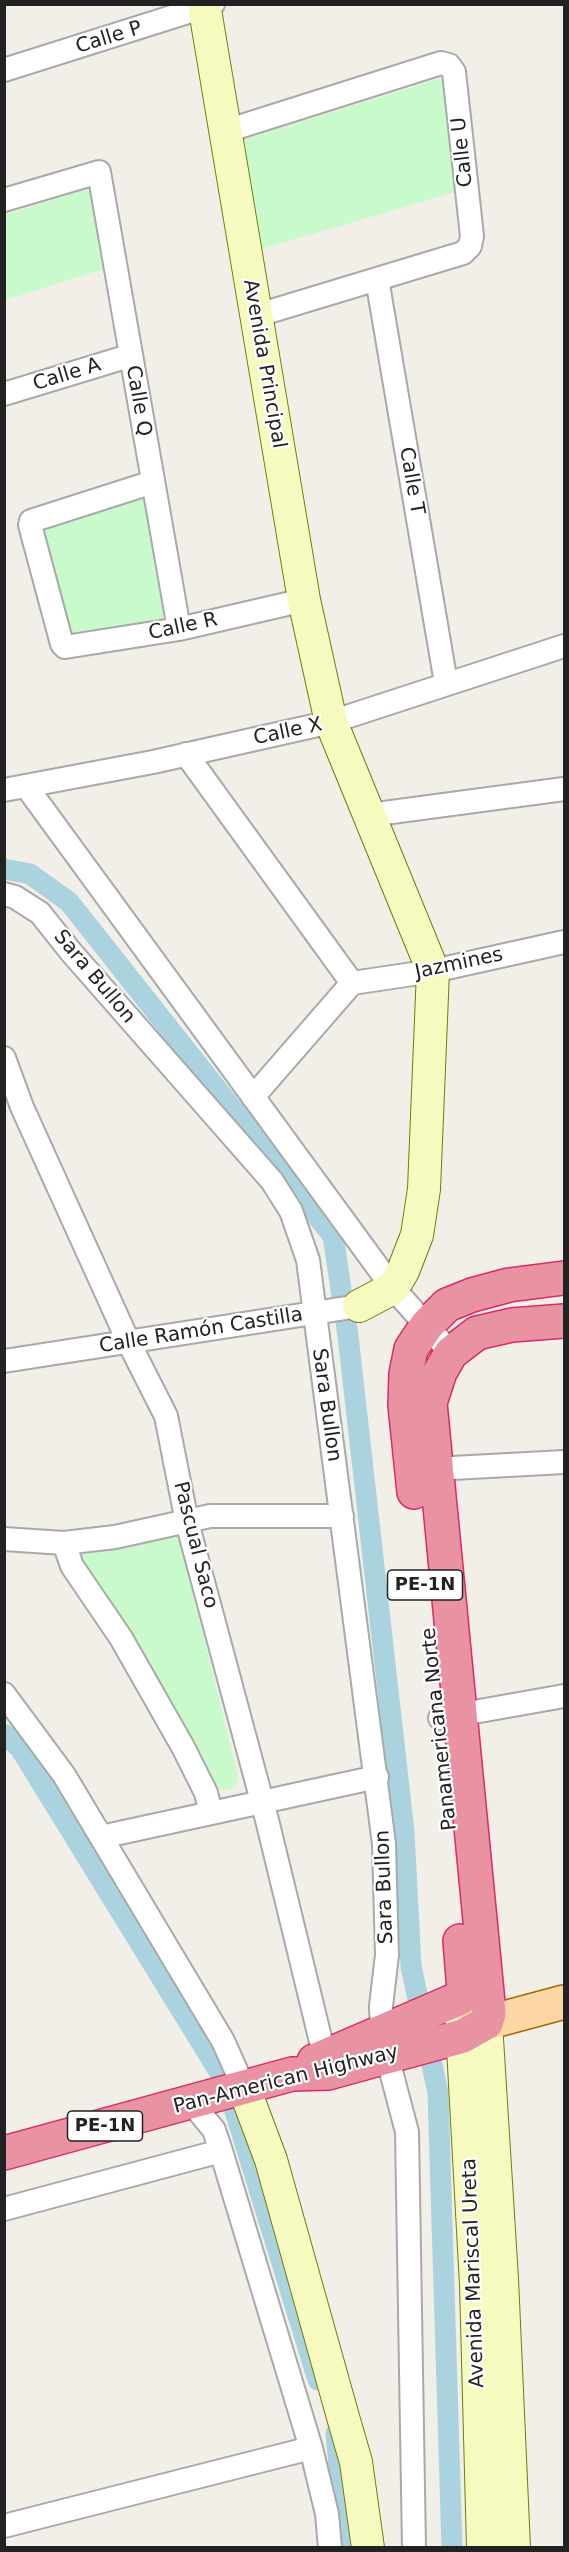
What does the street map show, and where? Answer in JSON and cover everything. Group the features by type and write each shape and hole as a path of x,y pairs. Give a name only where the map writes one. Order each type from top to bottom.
{"highway":[{"name":"Panamericana Norte","path":"467,2032 489,2013 451,1717 405,1405 411,1349 427,1325 447,1305 472,1295 509,1286 564,1278"},
{"name":"Panamericana Norte","path":"453,2001 464,1985 451,1717 430,1403 440,1372 451,1353 477,1334 512,1325 564,1321"},
{"name":"PE-1N","path":"292,2074 324,2054 394,2040 453,2001"},
{"name":"Pan-American Highway","path":"4,2153 292,2074 328,2073 394,2040 467,2032"}],"main road":[{"path":"453,2001 467,2032 564,2002"}],"street":[{"name":"Calle P","path":"4,70 207,6"},
{"name":"Avenida Principal","path":"207,6 255,316 304,600 331,722 433,971"},
{"name":"Calle U","path":"226,131 441,63 449,65 454,72 472,236 470,246 463,253 255,316"},
{"name":"Calle Q","path":"4,200 99,172 129,356 179,629"},
{"name":"Calle T","path":"377,279 446,684"},
{"name":"Calle A","path":"4,394 129,356"},
{"name":"Calle R","path":"153,482 31,521 30,525 62,644 69,648 179,629 304,600"},
{"name":"Calle X","path":"15,788 331,722 564,646"},
{"path":"186,754 352,983 253,1097"},
{"path":"15,788 253,1097 393,1288 451,1353"},
{"path":"369,815 564,789"},
{"name":"Sara Bullon","path":"4,894 15,897 40,913 71,952 272,1181 291,1212 308,1260 320,1312 342,1516 384,1844 387,1955 381,2006 394,2040 407,2132 414,2547"},
{"name":"Jazmines","path":"352,983 564,949"},
{"path":"393,1288 411,1253 422,1212 433,971"},
{"name":"Pascual Saco","path":"4,1058 13,1109 166,1416 187,1522 261,1802 324,2054"},
{"name":"Calle Ramón Castilla","path":"4,1361 359,1306 393,1288"},
{"path":"434,1469 564,1462"},
{"path":"4,1539 64,1543 115,1537 210,1516 342,1516"},
{"path":"64,1543 72,1566 121,1638 183,1747 206,1793 211,1813"},
{"path":"4,1694 46,1748 223,2041 214,2130 311,2448 327,2514 330,2547"},
{"path":"451,1717 564,1696"},
{"path":"101,1837 261,1802 319,1792 377,1777"},
{"name":"Avenida Mariscal Ureta","path":"467,2032 483,2547"},
{"name":"Avenida Mariscal Ureta","path":"467,2032 502,2279 514,2547"},
{"path":"219,2095 271,2160 356,2462 368,2547"},
{"path":"4,2209 221,2151"},
{"path":"4,2526 311,2448"}],"green space":[{"path":"441,78 449,81 459,191 258,250 242,140"},
{"path":"86,189 92,193 107,268 5,300 4,215"},
{"path":"141,497 147,501 170,619 163,625 72,638 43,532 50,523"},
{"path":"175,1533 179,1536 238,1776 235,1787 230,1790 220,1789 214,1785 74,1551"}],"waterway":[{"path":"4,869 30,874 69,902 333,1236 348,1336 404,1832 411,1966 438,2093 452,2548"},
{"path":"4,1734 20,1748 220,2073 235,2111 318,2380"},
{"path":"336,2433 347,2548"}]}
